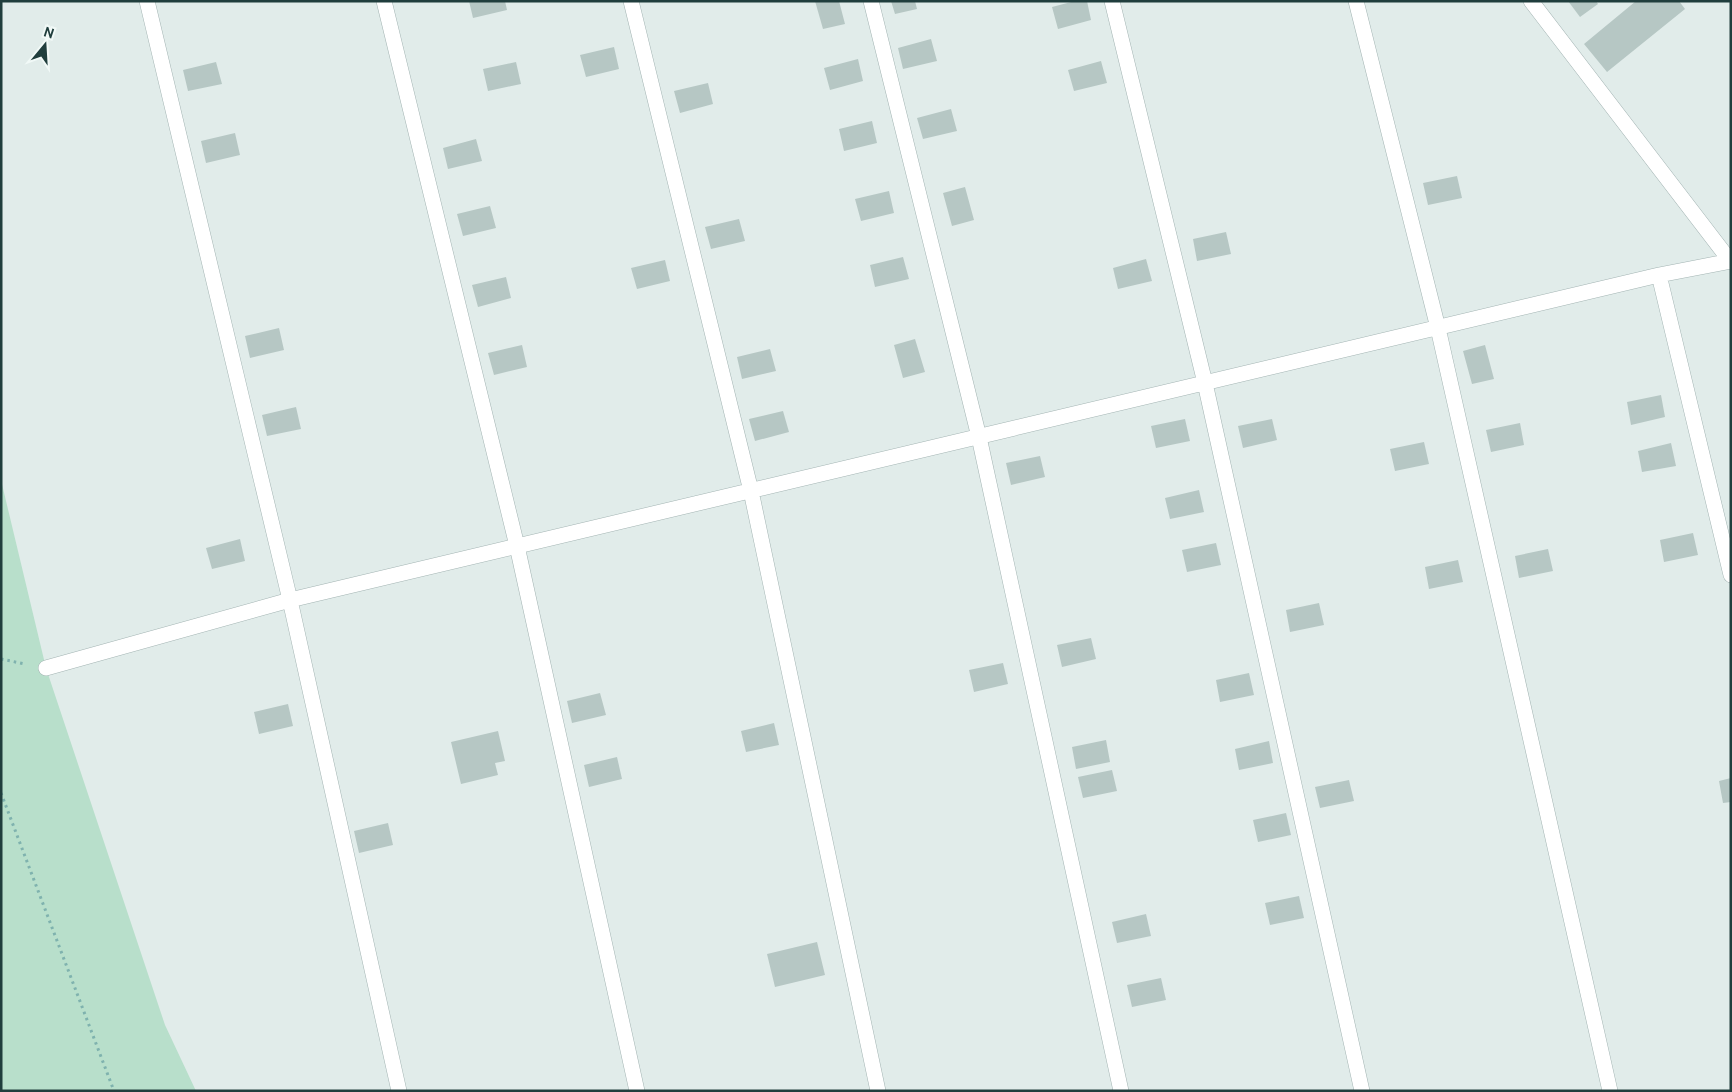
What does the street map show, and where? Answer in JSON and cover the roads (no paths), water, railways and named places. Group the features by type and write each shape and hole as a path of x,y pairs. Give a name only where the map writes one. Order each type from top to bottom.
{"street":[{"path":"146,1 290,600 399,1091"},
{"path":"384,1 517,546 637,1091"},
{"path":"631,1 751,491 878,1091"},
{"path":"871,1 979,437 1121,1091"},
{"path":"1112,1 1205,383 1362,1091"},
{"path":"1356,1 1438,328 1610,1091"},
{"path":"46,668 290,600 1659,275 1731,262 1531,1"},
{"path":"1659,275 1731,575"}]}
